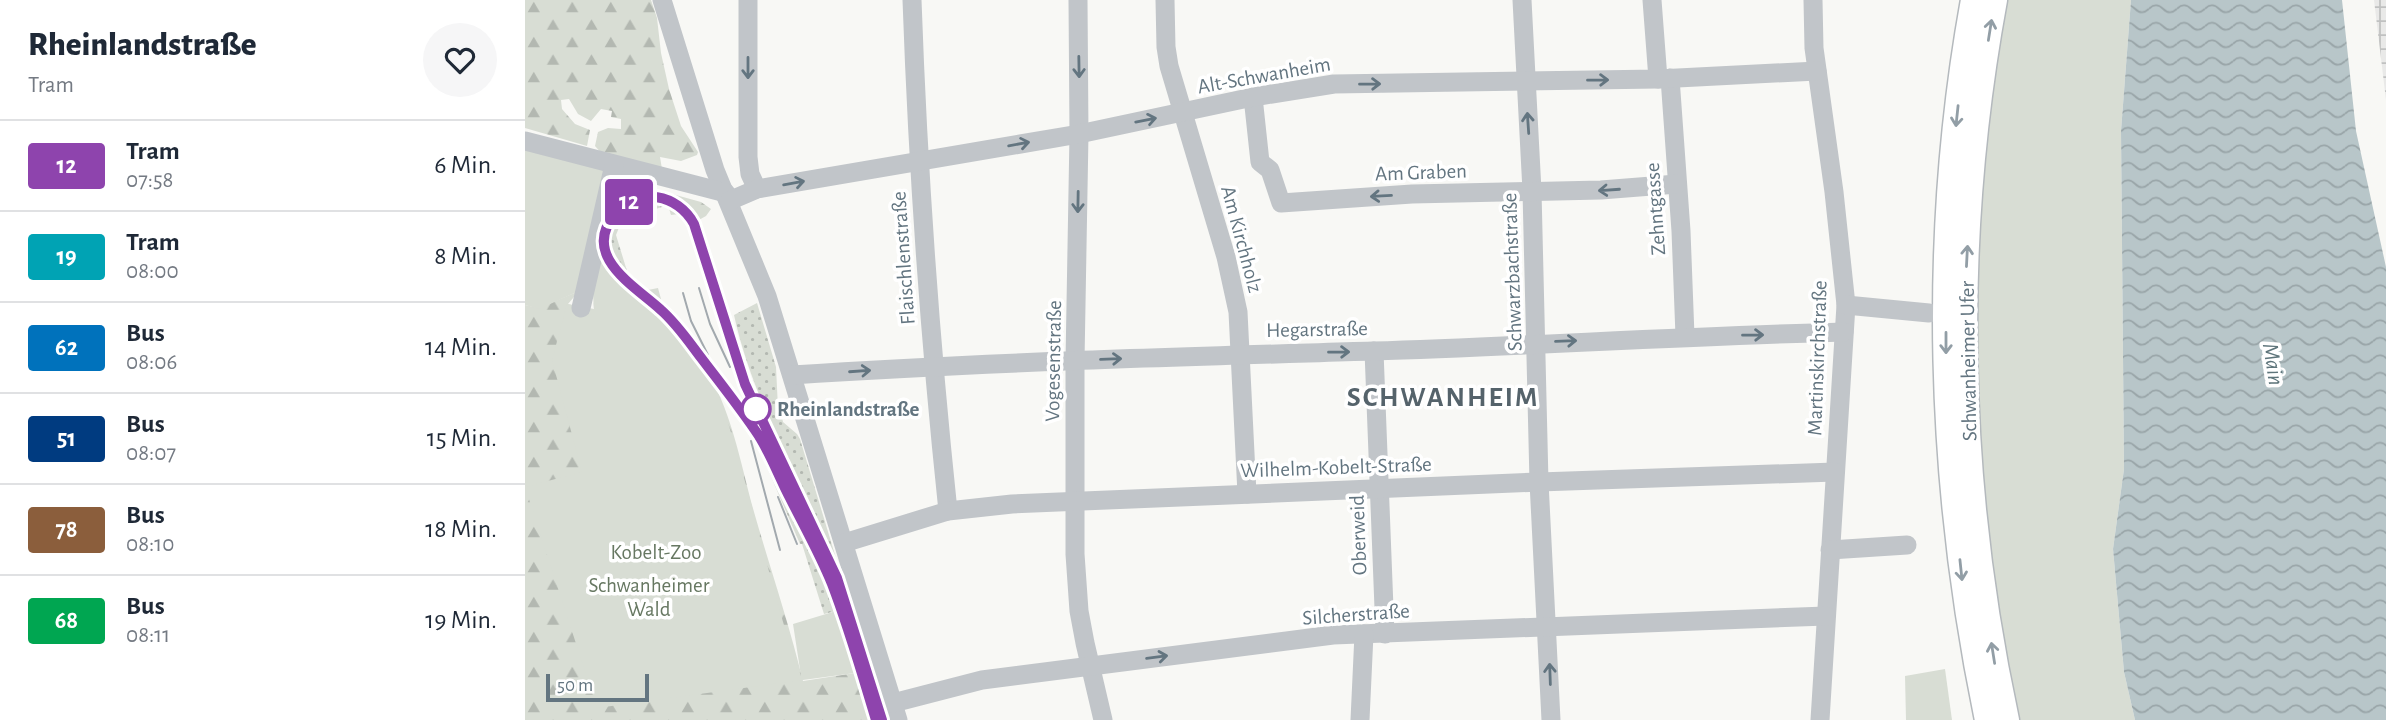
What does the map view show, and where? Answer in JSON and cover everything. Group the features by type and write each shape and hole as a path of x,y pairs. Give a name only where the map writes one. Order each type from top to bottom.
{"main road":[{"name":"Schwanheimer Ufer","path":"1973,0 1959,96 1951,184 1945,285 1946,384 1952,495 1964,594 1987,720"},
{"name":"Schwanheimer Ufer","path":"1995,0 1971,186 1965,285 1966,386 1972,495 1983,591 2007,720"}],"street":[{"path":"662,0 715,170 768,296 896,712"},
{"path":"748,0 748,158 750,174 757,189"},
{"name":"Flaischlenstraße","path":"912,0 918,161 948,511"},
{"name":"Vogesenstraße","path":"1078,0 1074,502 1077,587 1089,666 1103,720"},
{"name":"Am Kirchholz","path":"1165,0 1166,47 1182,113 1226,257 1238,312 1247,494"},
{"name":"Schwarzbachstraße","path":"1521,0 1532,191 1539,482 1551,720"},
{"name":"Zehntgasse","path":"1652,0 1677,184 1685,336"},
{"name":"Martinskirchstraße","path":"1813,0 1817,71 1846,304 1820,720"},
{"name":"Alt-Schwanheim","path":"727,197 757,189 1079,134 1254,97 1334,84 1663,78 1817,71"},
{"name":"Am Graben","path":"1254,97 1260,162 1270,170 1281,203 1412,194 1601,190 1677,184"},
{"path":"525,141 727,197"},
{"path":"715,170 748,158"},
{"path":"581,308 614,165"},
{"path":"1846,304 1929,313"},
{"name":"Hegarstraße","path":"792,375 934,366 1844,332"},
{"name":"Oberweid","path":"1374,351 1384,634"},
{"name":"Wilhelm-Kobelt-Straße","path":"844,542 948,511 1012,504 1835,472"},
{"path":"1830,550 1907,545"},
{"name":"Silcherstraße","path":"896,712 982,680 1333,635 1826,617"},
{"path":"1360,720 1364,635"}],"shaded area":[{"path":"2374,0 2386,0 2386,100"},
{"path":"647,193 673,198 694,215 721,303 715,301 691,223 668,202 660,200 623,209 608,237 609,252 615,266 658,303 654,309 611,271 602,246 609,218 627,200"},
{"path":"718,313 726,315 751,393 783,463 829,552 885,720 870,720 827,583 766,456 771,453 750,414 753,413"}],"green space":[{"path":"525,0 651,0 657,18 669,89 681,126 698,152 697,155 681,161 660,157 662,169 602,154 595,146 598,132 608,128 621,129 621,119 611,117 612,111 601,109 591,121 578,114 569,99 561,100 562,109 575,124 590,130 587,146 525,128"},
{"path":"2002,0 2131,0 2121,131 2124,469 2113,549 2124,672 2135,720 2016,720 1994,629 1971,385 1975,187"},
{"path":"525,149 610,171 579,291 539,309 525,305"},
{"path":"637,185 665,192 665,195 640,195 620,205 609,218 617,187 634,193"},
{"path":"665,192 701,202 711,209 697,221 681,203 665,195"},
{"path":"645,200 661,201 675,206 686,217 694,231 689,232 686,220 679,214 671,215 668,205 622,220 616,235 627,271 648,290 658,288 661,299 658,303 620,272 610,257 608,246 608,236 617,217 634,204"},
{"name":"Kobelt-Zoo","path":"602,246 616,276 677,332 703,366 721,399 734,436 803,681 855,673 870,720 525,720 525,305 539,308 579,291 568,304 594,310 593,285"},
{"name":"Kobelt-Zoo","path":"602,246 616,276 678,333 696,355 712,383 731,432 777,600 801,676 793,624 836,611 855,673 597,708 525,487 582,472 552,360 567,304 594,309 593,285"},
{"path":"757,303 776,367 778,408 783,422 800,439 845,588 783,463 788,460 744,353 734,315"},
{"path":"766,456 817,559 836,611 824,614 802,544 763,458"},
{"path":"1945,669 1952,720 1906,720 1905,676"}],"water":[{"name":"Main","path":"2131,0 2342,0 2356,131 2386,267 2386,720 2135,720 2124,672 2113,549 2124,469 2121,131"}],"tram line":[{"name":"12","path":"876,720 831,582 760,438 685,336 661,310 618,275 609,260 605,243 608,226 617,212 631,201 647,196 664,198 686,211 694,224 745,384 837,578 882,720"},
{"path":"876,720 832,584 756,434 735,401 678,327 619,276 608,259 605,238 612,218 636,198 655,196 669,199 681,207 694,224 745,384 837,578 882,720"},
{"path":"699,288 710,324 730,367"},
{"path":"683,293 691,321 708,355"},
{"path":"751,441 780,550"},
{"path":"778,497 797,544"}],"place":[{"name":"Rheinlandstraße","path":"756,409"}],"district":[{"name":"SCHWANHEIM","path":"1443,396"}],"park label":[{"name":"Schwanheimer Wald","path":"649,597"}]}
